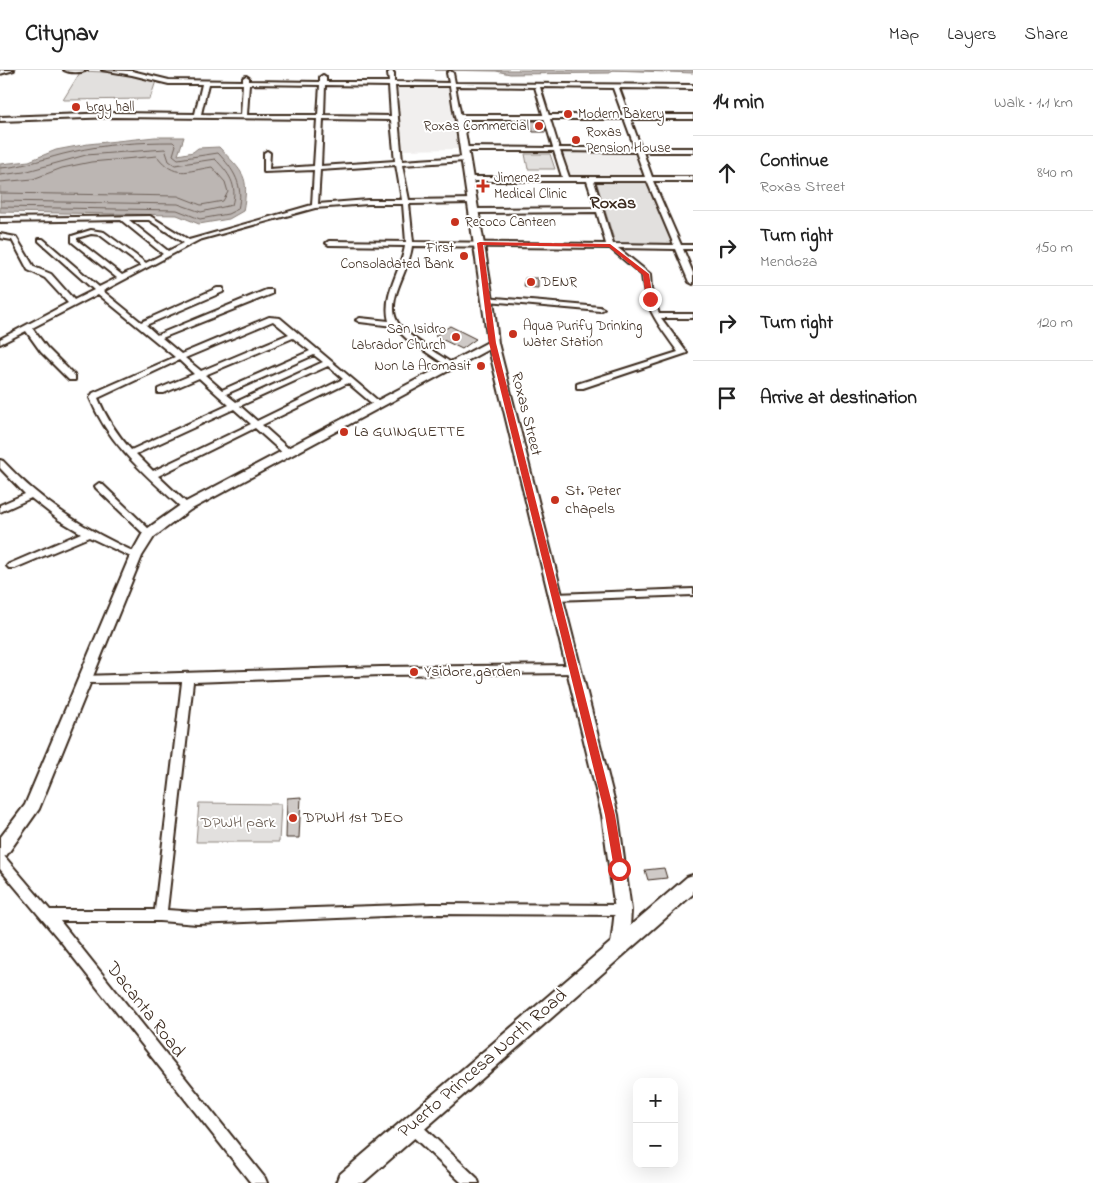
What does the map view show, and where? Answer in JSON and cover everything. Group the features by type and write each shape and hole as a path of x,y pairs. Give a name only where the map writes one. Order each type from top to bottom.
{"main road":[{"path":"458,116 693,117"},
{"name":"Roxas Street","path":"458,116 480,243 493,343 610,815 624,910 620,945"},
{"path":"0,851 31,809 136,556 149,534 162,522 186,507 493,343"},
{"name":"Puerto Princesa North Road","path":"347,1183 411,1125 693,883"}],"street":[{"path":"0,72 11,70"},
{"path":"67,70 84,70"},
{"path":"105,70 132,73 159,81 205,83 323,81 452,86 693,87"},
{"path":"391,73 394,118 410,244 407,258 391,302 394,324"},
{"path":"450,73 458,116"},
{"path":"244,116 246,81"},
{"path":"316,206 323,81"},
{"path":"198,116 205,83"},
{"path":"537,86 566,179"},
{"path":"616,87 649,178 693,282"},
{"path":"0,119 74,116 394,118"},
{"path":"267,153 266,171 399,163 464,154 556,150 693,150"},
{"path":"469,179 693,179"},
{"path":"580,386 683,353 656,316 647,289 646,274 610,245 590,179"},
{"path":"0,342 189,243 223,230 316,206 406,201 474,206 600,210"},
{"path":"0,220 122,218 156,220 189,243"},
{"path":"122,218 168,255"},
{"path":"121,278 74,240 74,237 91,232 102,233 146,266"},
{"path":"0,236 11,236 16,240 30,268 48,276 73,304"},
{"path":"41,240 64,262 200,374 287,452"},
{"path":"329,243 480,243 693,247"},
{"path":"140,325 220,290"},
{"path":"156,338 269,292"},
{"path":"488,299 600,309"},
{"path":"656,316 693,316"},
{"path":"186,507 131,453 101,414 94,398 101,392 270,319 277,320 378,404"},
{"path":"360,320 394,324 450,366"},
{"path":"27,327 44,350 72,378"},
{"path":"161,391 293,335"},
{"path":"221,393 314,352"},
{"path":"131,453 328,363"},
{"path":"153,475 348,380"},
{"path":"0,463 30,495 87,534 136,556"},
{"path":"99,486 149,534"},
{"path":"0,508 30,495"},
{"path":"12,566 87,534"},
{"path":"555,597 693,592"},
{"path":"86,679 188,678 381,671 574,669"},
{"path":"160,915 188,678"},
{"name":"Dacanta Road","path":"0,860 49,916 186,1093 260,1183"},
{"path":"49,916 160,915 197,918 506,908 624,910"},
{"path":"411,1125 472,1183"}],"shaded area":[{"path":"393,87 451,87 459,149 400,150"},
{"path":"639,152 648,178 568,179 561,153"}],"green space":[{"path":"81,71 126,73 156,81 150,99 63,100"},
{"path":"525,154 550,154 555,169 528,169"},
{"path":"596,181 650,182 675,246 615,243"},
{"name":"DPWH park","path":"199,803 281,804 279,842 196,842"}],"water":[{"path":"435,70 612,70 610,73 510,74 496,71"},
{"path":"612,70 693,70 693,73"},
{"path":"155,137 184,137 178,155 193,152 198,148 219,147 243,175 246,189 243,211 229,219 199,224 177,215 0,212 0,164 29,161 56,150 88,144"}],"building":[{"name":"Roxas Commercial","path":"530,121 543,121 546,132 533,132"},
{"name":"DENR","path":"525,278 538,278 538,288 524,287"},
{"name":"San Isidro Labrador Church","path":"450,326 476,339 462,349 435,336"},
{"name":"DPWH 1st DEO","path":"301,797 299,838 286,838 287,798"},
{"path":"664,868 667,878 648,880 645,870"}],"place":[{"name":"brgy hall","path":"76,107"},
{"name":"Modern Bakery","path":"568,114"},
{"name":"Roxas Commercial","path":"539,126"},
{"name":"Roxas Pension House","path":"576,140"},
{"name":"Jimenez Medical Clinic","path":"483,186"},
{"name":"Recoco Canteen","path":"455,222"},
{"name":"First Consoladated Bank","path":"464,256"},
{"name":"DENR","path":"531,282"},
{"name":"Aqua Purify Drinking Water Station","path":"513,334"},
{"name":"San Isidro Labrador Church","path":"456,337"},
{"name":"Non La Aromasit","path":"481,366"},
{"name":"La GUINGUETTE","path":"344,432"},
{"name":"St. Peter chapels","path":"555,500"},
{"name":"Ysidore garden","path":"414,672"},
{"name":"DPWH 1st DEO","path":"293,818"}],"district":[{"name":"Roxas","path":"613,204"}],"route":[{"path":"619,869 610,815 493,343 480,243 610,245 646,274 650,299"}]}
